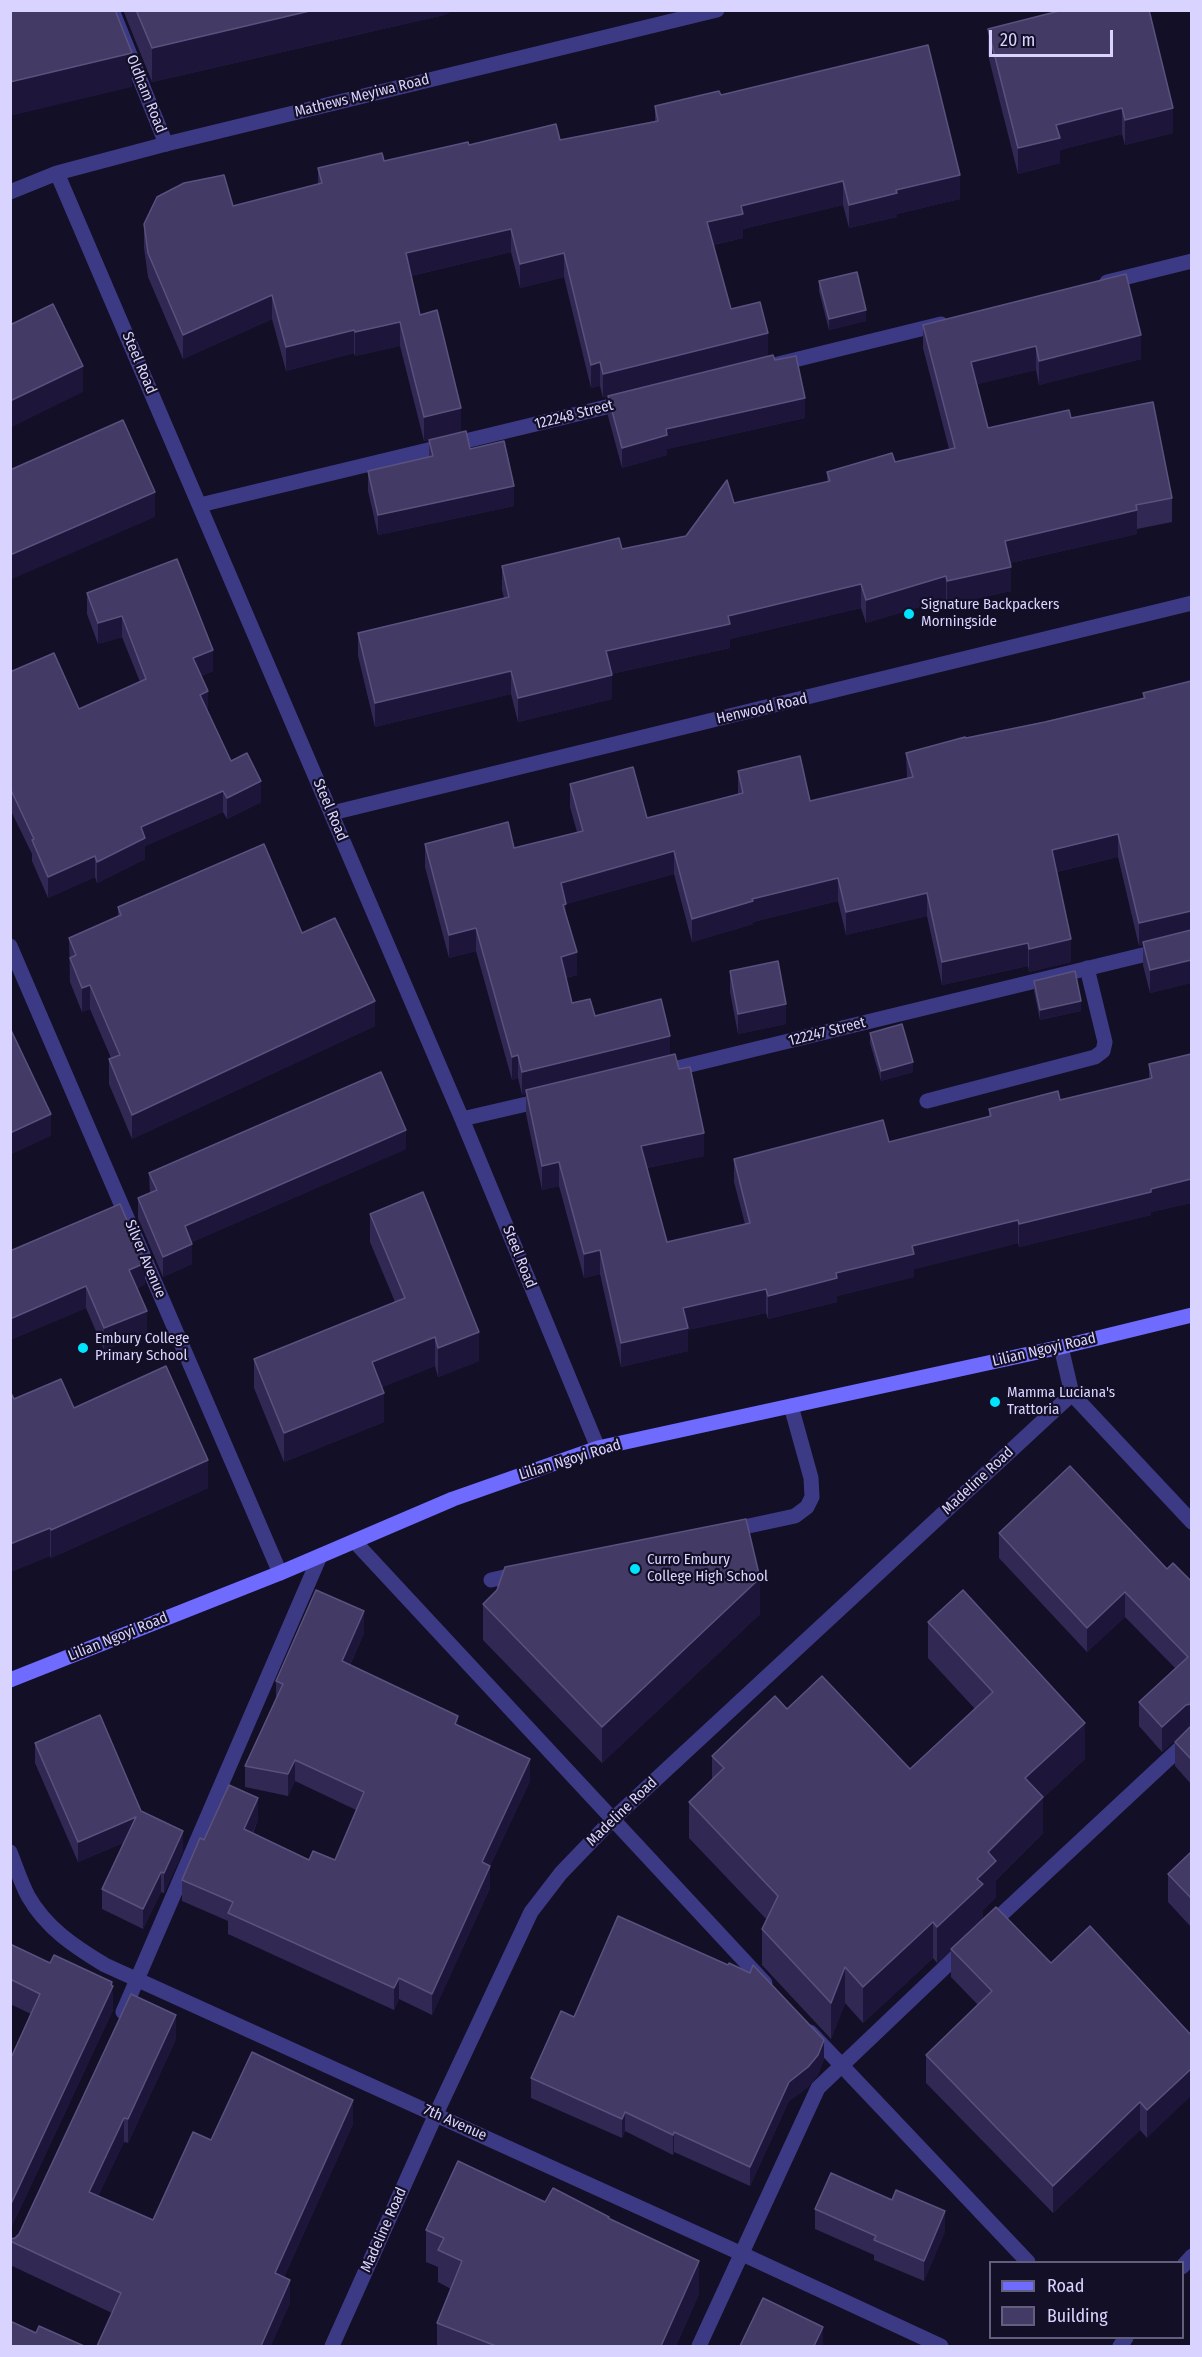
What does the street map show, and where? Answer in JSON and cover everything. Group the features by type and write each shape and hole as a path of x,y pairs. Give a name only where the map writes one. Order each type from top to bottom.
{"street":[{"name":"Oldham Road","path":"112,10 166,144"},
{"path":"646,10 653,25"},
{"name":"Mathews Meyiwa Road","path":"10,192 57,173 166,144 717,10"},
{"name":"Steel Road","path":"57,173 462,1119 598,1448"},
{"path":"1088,287 1191,261"},
{"path":"765,367 961,319"},
{"name":"122248 Street","path":"200,505 639,399"},
{"name":"Henwood Road","path":"332,813 1191,603"},
{"name":"122247 Street","path":"642,1077 1191,943"},
{"name":"Silver Avenue","path":"10,946 280,1573"},
{"path":"927,1101 1095,1057 1102,1051 1105,1042 1087,968"},
{"path":"462,1119 563,1095"},
{"name":"Lilian Ngoyi Road","path":"10,1680 280,1573 453,1498 598,1448 1061,1347 1191,1316"},
{"path":"1061,1347 1072,1395 1191,1522"},
{"name":"Madeline Road","path":"337,2345 436,2114 531,1912 561,1873 612,1820 1072,1395"},
{"path":"709,1534 795,1516 807,1507 812,1497 811,1478 791,1406"},
{"path":"355,1542 776,1995"},
{"path":"118,2021 320,1556"},
{"path":"491,1580 536,1570"},
{"path":"699,2346 818,2088 1191,1737"},
{"name":"7th Avenue","path":"10,1852 28,1897 50,1926 77,1949 105,1965 941,2346"},
{"path":"800,2021 1027,2261"}],"building":[{"path":"10,10 115,10 132,53 10,82"},
{"path":"136,10 314,10 152,48"},
{"path":"1063,10 1149,10 1173,108 1125,120 1122,108 1056,125 1060,138 1018,148 988,29"},
{"path":"928,45 960,175 896,190 897,193 849,205 843,181 741,206 743,214 707,222 731,309 760,302 768,333 603,374 600,362 591,365 564,253 520,264 511,229 406,253 420,315 437,310 461,408 424,417 400,322 355,332 354,330 286,347 272,295 183,335 148,253 144,224 157,197 184,183 224,175 233,206 322,183 318,168 382,153 384,161 468,142 469,145 556,124 560,140 658,121 655,106 719,91 721,95"},
{"path":"857,272 866,310 829,319 819,281"},
{"path":"1126,274 1141,335 1039,361 1036,346 971,362 988,428 1069,410 1071,418 1153,402 1172,498 1136,505 1137,510 1005,541 1011,567 947,581 946,576 866,600 861,584 728,616 730,624 606,651 612,675 518,698 511,671 375,703 358,633 509,597 502,566 619,538 622,549 686,536 727,480 734,503 830,481 827,472 892,453 895,462 955,448 923,325"},
{"path":"53,304 83,366 10,401 10,325"},
{"path":"773,355 775,360 796,356 805,398 666,429 667,435 622,448 608,396"},
{"path":"123,420 155,492 10,555 10,470"},
{"path":"466,431 470,449 504,441 514,486 378,515 368,471 433,456 429,440"},
{"path":"177,559 213,650 193,658 208,691 200,695 231,761 247,753 261,781 227,798 223,791 141,827 145,838 97,862 95,856 48,877 32,840 34,839 10,788 10,672 54,653 79,709 146,679 122,616 98,623 87,593"},
{"path":"1191,681 1191,911 1139,923 1118,834 1052,850 1071,939 1029,949 1028,943 942,962 927,893 846,912 838,878 752,899 753,901 692,919 674,851 561,883 566,904 563,905 577,952 561,957 572,1003 590,999 595,1016 661,999 670,1036 522,1072 518,1055 512,1057 476,928 449,935 425,844 508,822 514,848 583,831 570,784 633,767 647,818 743,793 738,771 800,756 810,801 913,777 906,753 965,737 1045,722 1145,698 1143,693"},
{"path":"264,844 302,933 335,918 375,1001 132,1115 109,1059 120,1055 90,985 82,988 70,958 76,955 69,938 121,915 118,907"},
{"path":"1191,930 1191,960 1150,970 1143,942"},
{"path":"778,961 786,1004 738,1014 730,971"},
{"path":"1075,971 1081,1001 1040,1010 1034,981"},
{"path":"902,1024 913,1062 881,1071 870,1033"},
{"path":"10,1028 51,1114 10,1133"},
{"path":"675,1054 679,1069 690,1067 704,1133 641,1146 667,1242 750,1223 734,1159 883,1120 889,1142 991,1116 989,1109 1058,1091 1060,1100 1152,1078 1149,1064 1191,1054 1191,1179 1151,1189 1151,1192 1019,1224 1018,1220 912,1246 914,1254 836,1273 837,1278 768,1296 766,1289 683,1308 688,1328 621,1343 600,1250 584,1254 559,1162 542,1166 526,1090"},
{"path":"381,1072 406,1130 185,1226 192,1244 163,1257 138,1198 157,1190 149,1173"},
{"path":"423,1192 479,1332 438,1348 435,1337 372,1362 384,1393 284,1433 254,1359 405,1298 370,1214"},
{"path":"120,1204 145,1263 129,1270 147,1311 104,1328 86,1286 10,1319 10,1251"},
{"path":"166,1366 208,1460 51,1530 50,1528 10,1544 10,1391 14,1399 61,1379 74,1408"},
{"path":"1070,1466 1167,1569 1173,1563 1191,1581 1191,1704 1186,1705 1162,1727 1139,1702 1188,1657 1125,1592 1087,1628 999,1533"},
{"path":"746,1519 760,1578 602,1727 483,1604 497,1590 505,1567"},
{"path":"316,1590 364,1611 342,1661 458,1716 455,1724 530,1759 482,1862 490,1866 432,1994 399,1978 394,1988 228,1913 233,1902 182,1880 200,1838 204,1840 229,1785 258,1798 244,1829 309,1860 313,1851 335,1860 364,1792 295,1760 288,1774 245,1766 283,1684 276,1681"},
{"path":"963,1590 1085,1723 1025,1778 1043,1797 988,1852 996,1861 977,1879 983,1884 937,1927 933,1922 863,1987 845,1967 831,2003 762,1929 778,1896 689,1802 724,1768 712,1756 775,1696 787,1709 822,1676 910,1769 993,1692 928,1622"},
{"path":"100,1715 141,1811 183,1831 164,1873 161,1872 143,1909 102,1889 136,1817 78,1842 35,1743"},
{"path":"1191,1726 1191,1759 1175,1742"},
{"path":"1191,1852 1191,1898 1168,1874"},
{"path":"996,1907 1051,1963 1090,1926 1191,2035 1191,2069 1147,2110 1140,2102 1053,2186 926,2055 992,1991 951,1949"},
{"path":"618,1916 750,1973 753,1965 824,2040 818,2055 808,2067 789,2082 750,2167 625,2112 622,2119 531,2078 561,2011 574,2017"},
{"path":"10,1944 50,1963 54,1955 112,1982 113,1986 10,2206 10,2060 40,1994 10,1979"},
{"path":"131,1994 176,2015 128,2119 124,2118 89,2192 153,2220 193,2132 211,2140 252,2052 353,2100 275,2273 290,2280 261,2346 97,2346 121,2293 10,2241 19,2234"},
{"path":"458,2161 545,2202 553,2188 608,2218 699,2261 661,2346 496,2346 437,2323 462,2261 438,2250 444,2238 426,2230"},
{"path":"831,2173 892,2200 896,2190 945,2211 924,2261 874,2240 876,2236 815,2209"},
{"path":"763,2298 823,2327 814,2346 740,2346"},
{"path":"10,2321 36,2333 39,2326 84,2346 10,2346"}],"place":[{"name":"Signature Backpackers Morningside","path":"909,614"},
{"name":"Embury College Primary School","path":"83,1348"},
{"name":"Mamma Luciana's Trattoria","path":"995,1402"},
{"name":"Curro Embury College High School","path":"635,1569"}]}
